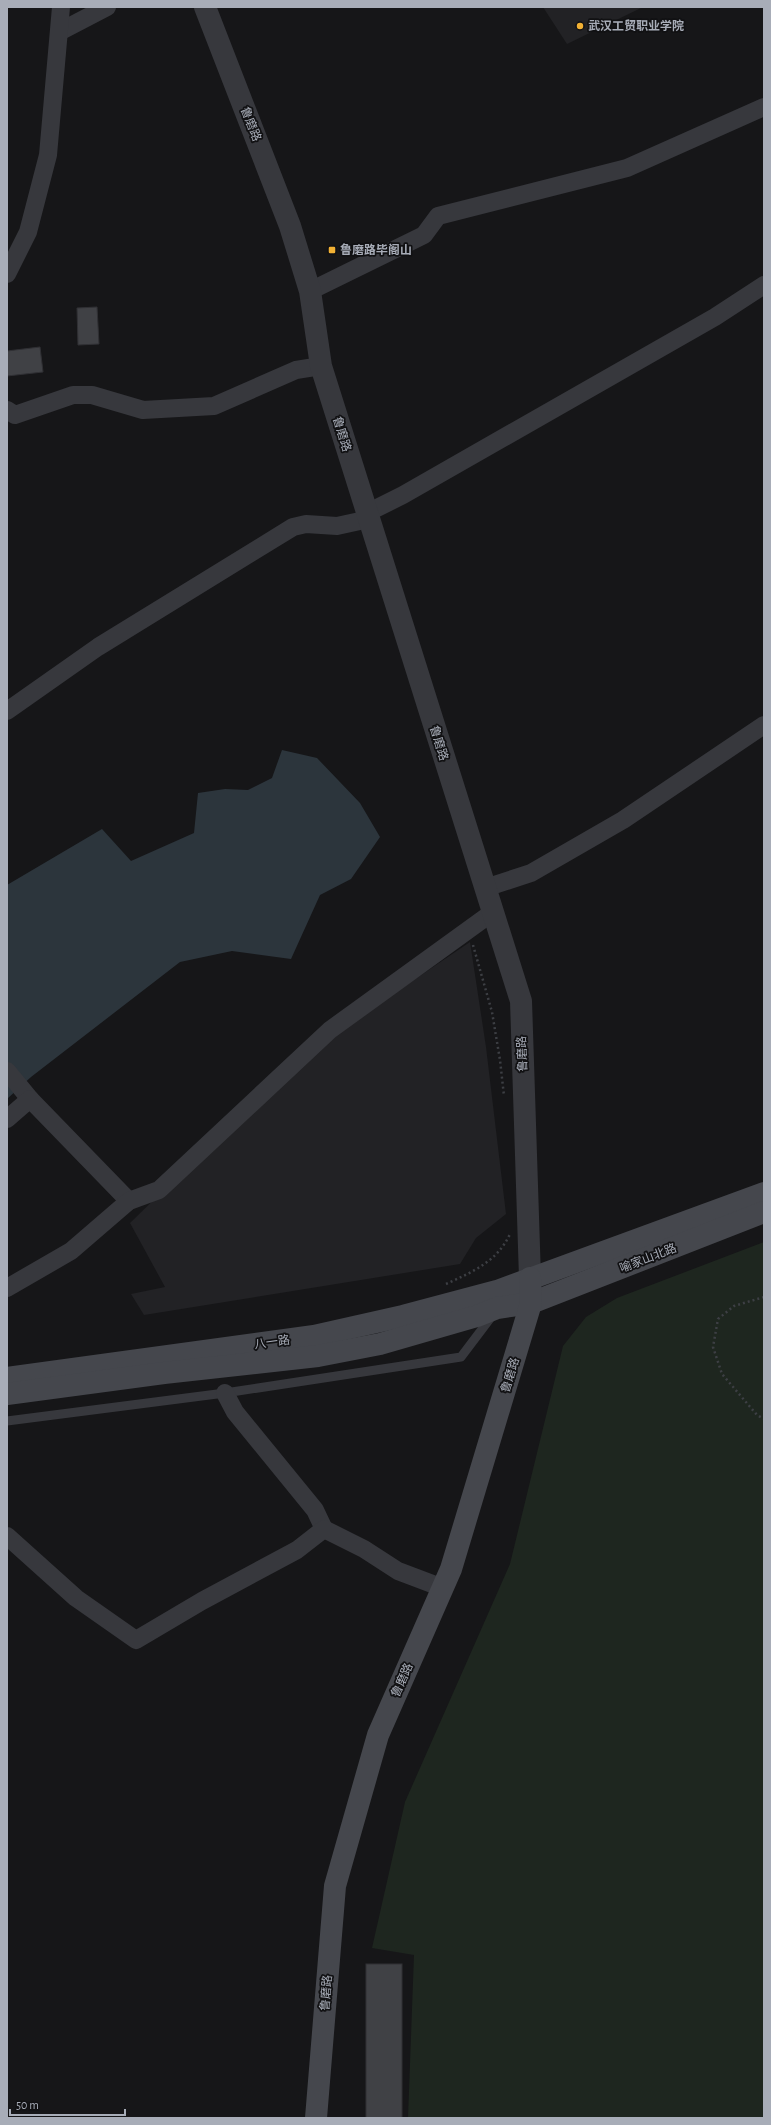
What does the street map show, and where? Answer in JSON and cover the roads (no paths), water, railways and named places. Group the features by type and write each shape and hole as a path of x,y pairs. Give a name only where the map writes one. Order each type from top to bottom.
{"main road":[{"name":"喻家山北路","path":"530,1278 764,1193"},
{"name":"喻家山北路","path":"531,1303 764,1212"},
{"name":"鲁磨路","path":"316,2118 335,1886 378,1735 451,1569 531,1303 530,1278"},
{"name":"八一路","path":"8,1381 314,1336 470,1299 530,1278"},
{"name":"八一路","path":"8,1381 164,1373 318,1356 380,1344 497,1308 531,1303"}],"street":[{"path":"7,274 28,232 48,155 61,7"},
{"path":"59,32 107,7"},
{"name":"鲁磨路","path":"206,7 290,226 310,291 321,366 520,1001 530,1278"},
{"path":"310,291 424,235 438,216 627,168 764,107"},
{"path":"7,710 98,647 293,527 306,524 337,526 368,516 673,340 764,285"},
{"path":"7,410 15,415 74,395 92,395 143,410 214,406 296,370 321,366"},
{"path":"485,888 531,873 623,820 764,725"},
{"path":"7,1288 71,1251 129,1201 158,1190 330,1030 492,912"},
{"path":"7,1071 30,1099 129,1201"},
{"path":"7,1120 30,1099"},
{"path":"225,1393 235,1412 315,1510 324,1528 364,1549 398,1571 443,1588"},
{"path":"7,1536 76,1598 136,1640 202,1601 297,1550 324,1528"}],"lane":[{"path":"7,1421 225,1393 461,1357 497,1308"}],"place":[{"name":"武汉工贸职业学院","path":"580,26"},
{"name":"鲁磨路毕阁山","path":"332,250"}]}
